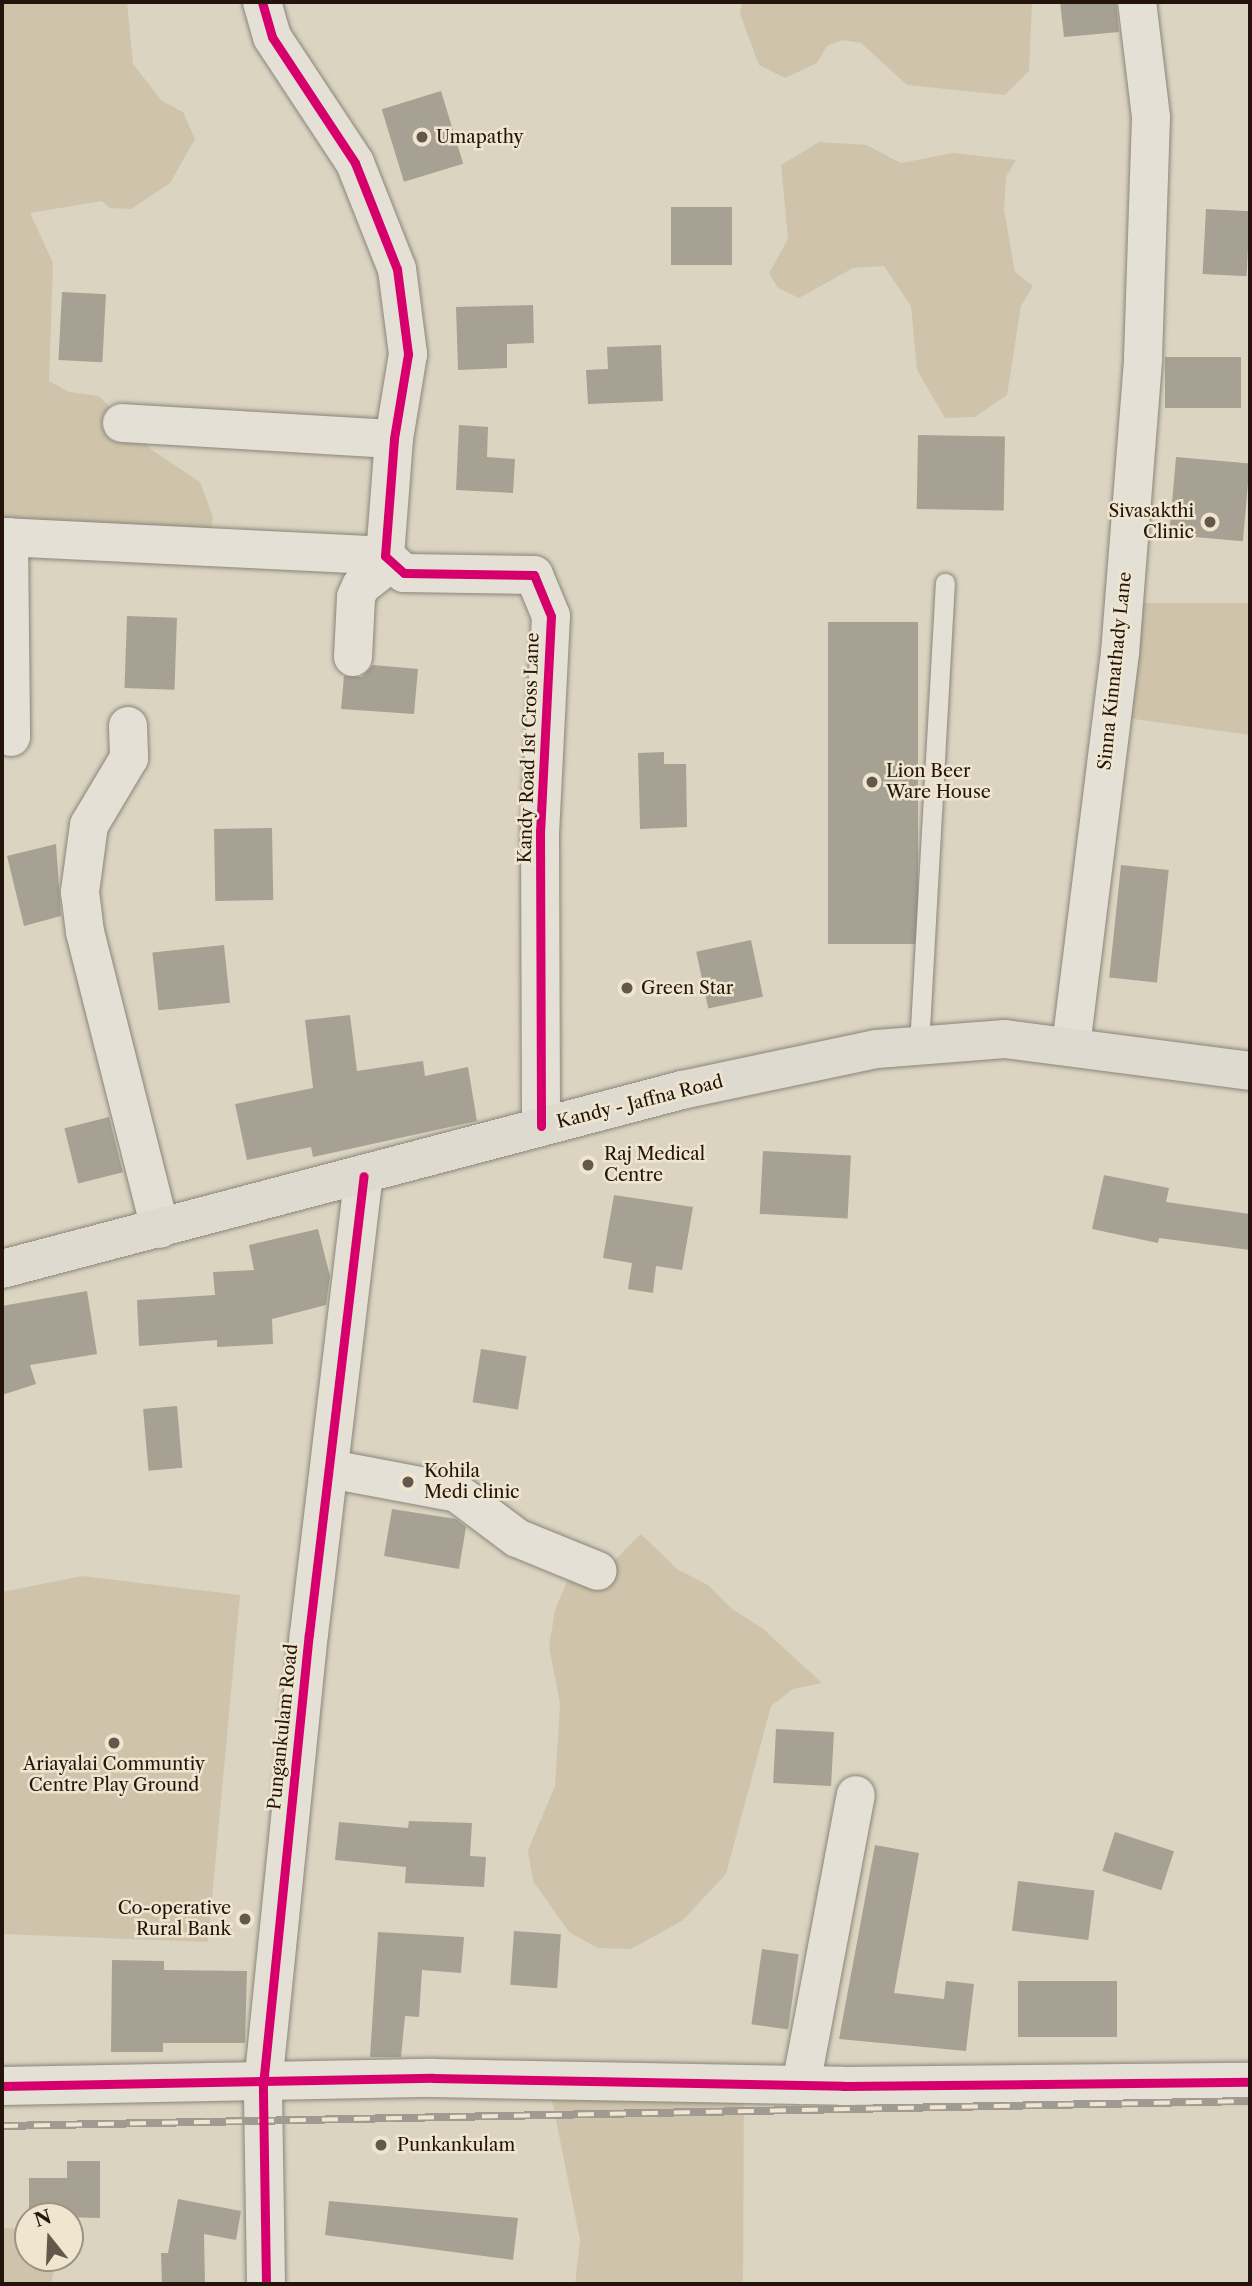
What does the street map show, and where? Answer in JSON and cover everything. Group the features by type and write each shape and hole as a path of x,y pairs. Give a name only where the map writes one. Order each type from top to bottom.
{"highway":[{"name":"Kandy - Jaffna Road","path":"2,1269 704,1085 877,1049 1005,1039 1250,1070"}],"street":[{"path":"262,2 272,37 355,163 397,268 408,354 394,439 388,559 361,586 356,597 353,657"},
{"name":"Sinna Kinnathady Lane","path":"1071,1046 1120,653 1143,358 1151,117 1137,2"},
{"path":"122,423 394,439"},
{"path":"11,737 5,537 388,559"},
{"name":"Kandy Road 1st Cross Lane","path":"388,559 404,573 534,575 551,616 540,830 541,1126"},
{"path":"128,726 129,758 89,825 80,892 85,932 160,1228"},
{"name":"Pungankulam Road","path":"266,2284 263,2085 363,1175"},
{"path":"330,1469 457,1493 517,1538 597,1571"},
{"path":"801,2085 856,1795"},
{"path":"2,2086 263,2085 433,2078 801,2085 1250,2082"}],"lane":[{"path":"919,1046 945,583"}],"shaded area":[{"path":"2,2 127,2 133,64 162,101 183,112 195,139 170,183 131,209 110,208 102,201 30,213 53,263 49,381 69,392 99,396 152,450 200,482 213,517 206,556 2,542"},
{"path":"742,2 1032,2 1029,71 1005,95 907,85 861,43 842,40 827,46 817,63 785,78 759,65 740,14"},
{"path":"819,142 866,145 901,163 953,153 1016,160 1006,177 1004,210 1015,272 1033,286 1021,306 1007,395 975,417 945,418 917,370 911,306 884,266 853,268 799,298 778,288 769,273 788,239 781,165"},
{"path":"1124,603 1250,603 1250,735 1112,716"},
{"path":"641,1534 677,1569 708,1585 732,1609 762,1628 822,1683 793,1689 771,1706 726,1874 682,1921 631,1949 598,1948 569,1932 533,1881 528,1850 555,1786 560,1704 549,1646 555,1610 568,1579 612,1563"},
{"name":"Ariayalai Communtiy Centre Play Ground","path":"82,1576 240,1595 208,1942 2,1934 2,1592"},
{"path":"548,2080 744,2084 743,2284 575,2284 580,2240"},
{"path":"2,2228 14,2228 14,2272 54,2272 51,2284 2,2284"}],"building":[{"path":"1060,2 1116,2 1119,32 1064,37"},
{"name":"Umapathy","path":"441,91 463,164 404,182 382,109"},
{"path":"671,207 732,207 732,265 671,265"},
{"path":"1206,209 1250,211 1247,276 1203,274"},
{"path":"62,292 106,294 102,362 58,360"},
{"path":"533,305 534,343 507,344 507,368 458,370 456,307"},
{"path":"661,345 663,401 588,404 586,370 608,369 607,347"},
{"path":"1165,357 1241,357 1241,408 1165,408"},
{"path":"459,425 488,427 487,457 515,459 513,493 456,490"},
{"path":"918,435 1005,437 1004,511 917,509"},
{"name":"Sivasakthi Clinic","path":"1176,457 1250,463 1243,541 1169,535"},
{"path":"127,616 177,618 174,690 124,688"},
{"name":"Lion Beer Ware House","path":"828,622 918,622 918,944 828,944"},
{"path":"373,665 418,669 414,714 341,709 344,676 362,677"},
{"path":"664,752 664,764 686,764 687,827 640,829 638,753"},
{"path":"272,828 273,900 215,901 214,829"},
{"path":"56,844 61,916 24,926 7,856"},
{"path":"1121,865 1169,870 1157,982 1109,977"},
{"path":"751,940 763,997 708,1008 696,952"},
{"path":"224,945 230,1003 158,1010 152,953"},
{"path":"350,1015 357,1071 423,1061 425,1076 468,1067 477,1121 313,1157 311,1147 247,1160 235,1104 313,1088 305,1020"},
{"path":"109,1117 123,1172 78,1183 64,1128"},
{"path":"763,1151 851,1156 848,1219 760,1214"},
{"path":"1104,1175 1169,1188 1166,1202 1250,1214 1250,1250 1159,1238 1158,1243 1092,1229"},
{"path":"614,1195 693,1207 682,1270 656,1266 653,1293 628,1289 632,1263 603,1258"},
{"path":"318,1229 330,1276 326,1305 272,1319 273,1344 217,1347 217,1340 139,1346 137,1300 215,1295 213,1272 254,1270 249,1245"},
{"path":"87,1291 97,1354 30,1365 36,1384 2,1395 2,1306"},
{"path":"481,1349 526,1356 518,1410 473,1402"},
{"path":"177,1406 182,1468 149,1471 143,1409"},
{"path":"392,1509 456,1519 466,1527 459,1569 384,1556"},
{"path":"776,1729 834,1732 831,1786 773,1783"},
{"path":"409,1821 472,1823 470,1856 486,1857 484,1887 405,1883 406,1867 335,1860 339,1822 408,1828"},
{"path":"1115,1832 1174,1851 1161,1890 1102,1871"},
{"path":"875,1845 919,1853 894,1993 944,1999 946,1981 974,1984 966,2051 839,2039"},
{"path":"1018,1881 1094,1890 1088,1940 1012,1931"},
{"path":"514,1931 561,1934 557,1988 510,1985"},
{"path":"378,1932 464,1937 461,1973 422,1970 419,2017 405,2016 401,2057 370,2057"},
{"path":"762,1949 799,1954 788,2029 751,2024"},
{"path":"112,1960 164,1961 164,1970 247,1971 245,2043 163,2043 163,2052 111,2052"},
{"path":"1018,1981 1117,1981 1117,2037 1018,2037"},
{"path":"67,2161 100,2161 100,2218 84,2218 84,2202 29,2202 29,2178 67,2178"},
{"path":"178,2199 241,2211 236,2240 204,2234 205,2284 162,2284 161,2253 168,2253"},
{"path":"329,2201 518,2218 513,2260 325,2235"}],"railway":[{"path":"2,2126 1250,2101"}],"cycle path":[{"path":"262,2 272,37 355,163 397,269 408,354 394,439 385,556 404,573 534,575 551,616 540,830 541,1126"},
{"path":"266,2284 263,2085 309,1634 364,1176"},
{"path":"2,2086 433,2078 843,2086 1250,2082"}],"place":[{"name":"Umapathy","path":"422,137"},
{"name":"Sivasakthi Clinic","path":"1210,522"},
{"name":"Lion Beer Ware House","path":"872,782"},
{"name":"Green Star","path":"627,988"},
{"name":"Raj Medical Centre","path":"588,1165"},
{"name":"Kohila Medi clinic","path":"408,1482"},
{"name":"Ariayalai Communtiy Centre Play Ground","path":"114,1743"},
{"name":"Co-operative Rural Bank","path":"245,1919"},
{"name":"Punkankulam","path":"381,2145"}]}
